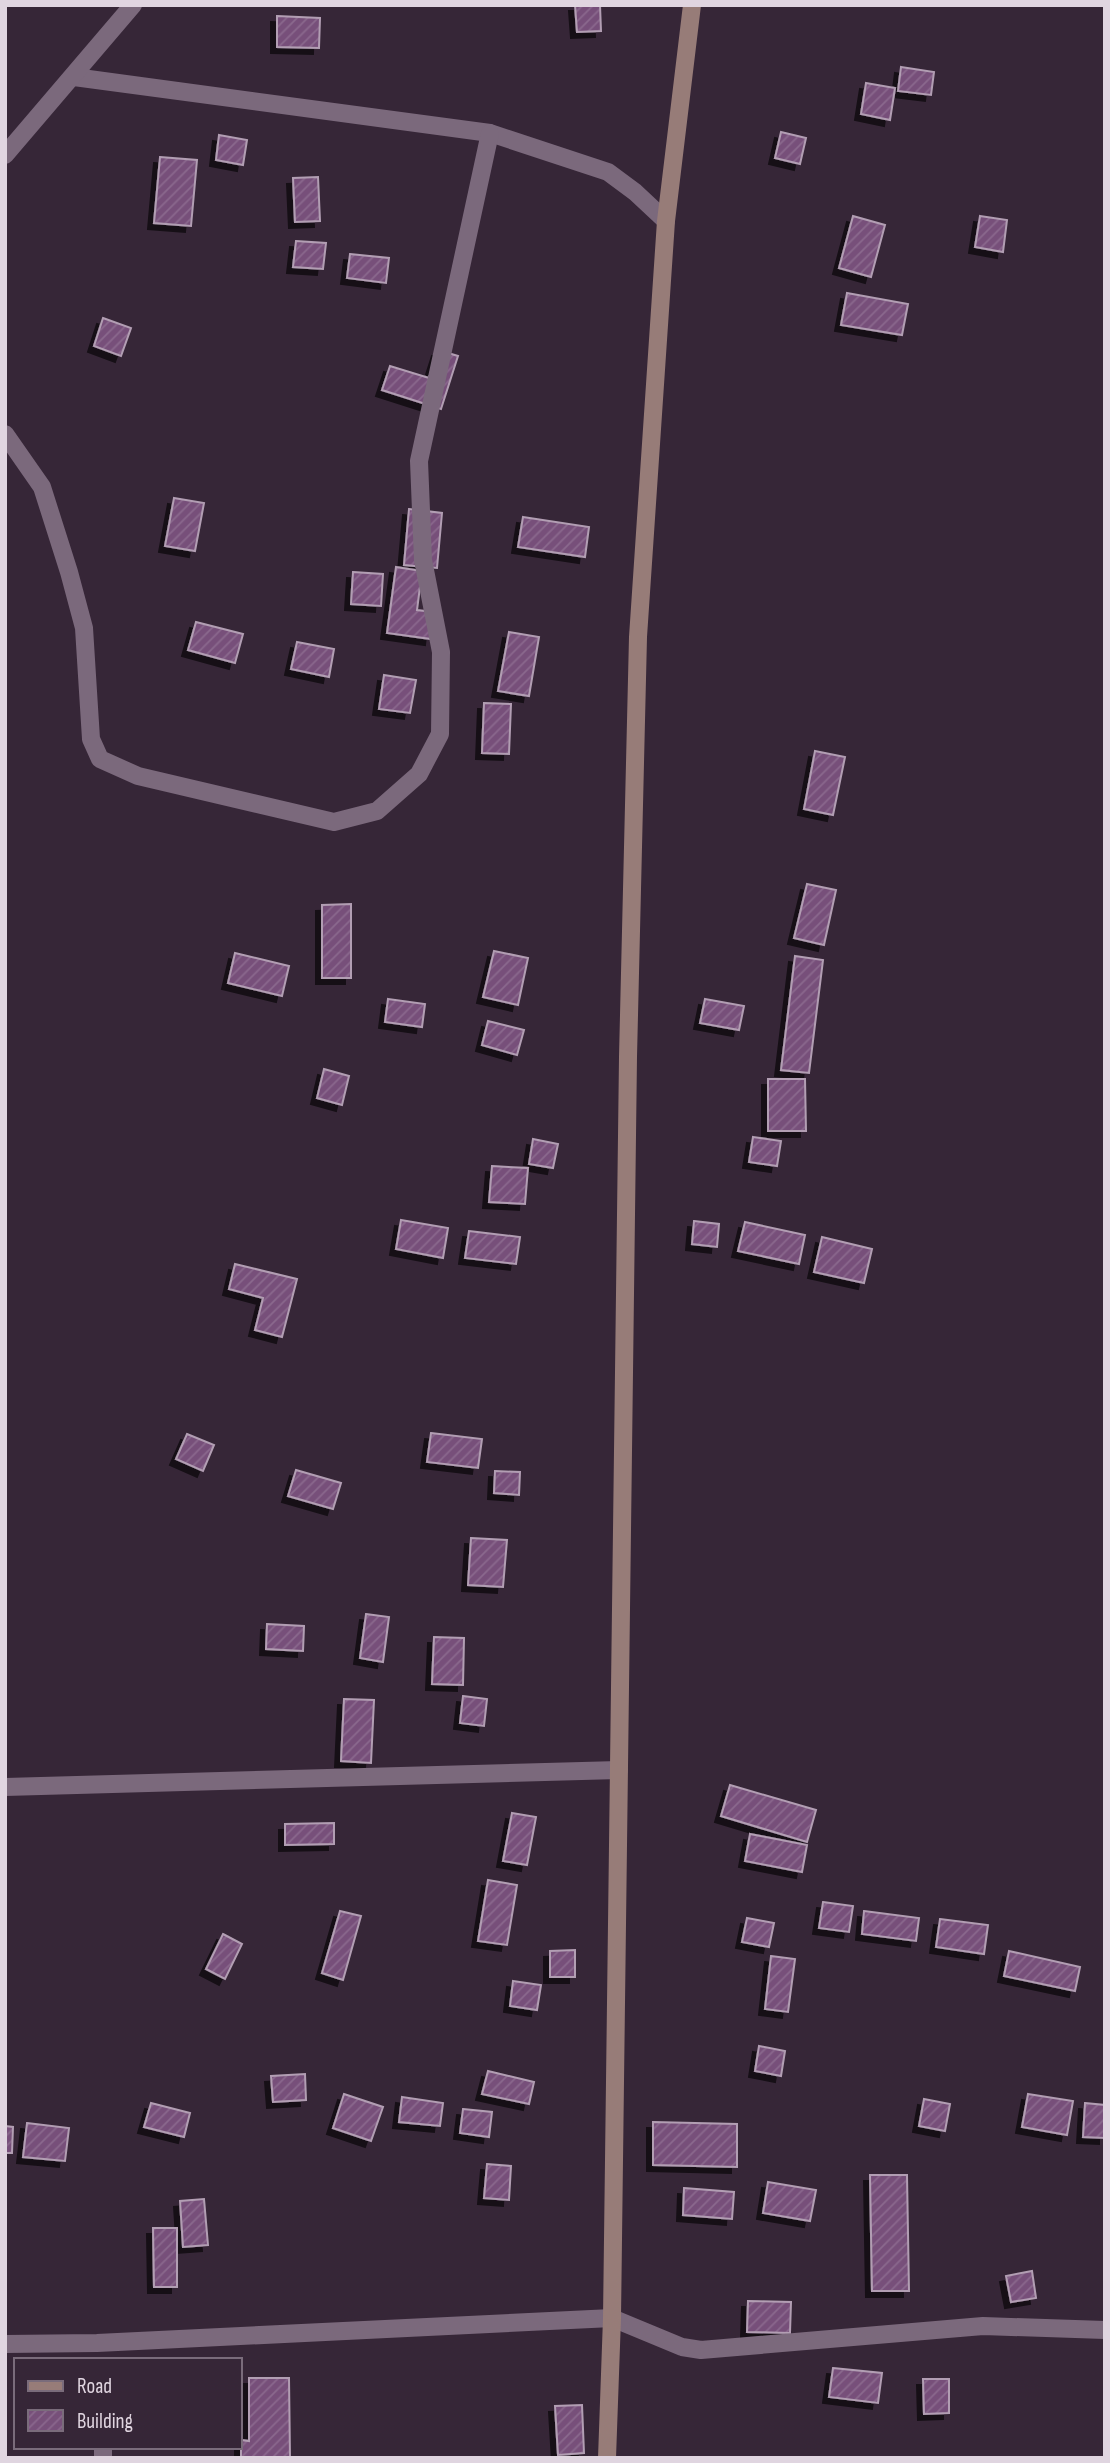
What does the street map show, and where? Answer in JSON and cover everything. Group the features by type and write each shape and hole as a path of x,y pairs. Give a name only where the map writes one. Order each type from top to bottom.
{"street":[{"path":"5,155 133,5"},
{"path":"607,2458 612,2318 628,1057 638,637 666,221 692,5"},
{"path":"74,77 491,134 608,172 635,192 666,221"},
{"path":"5,435 42,487 69,572 84,628 91,739 100,759 138,776 334,822 377,811 419,774 440,734 441,652 422,560 419,461 491,134"},
{"path":"5,1787 619,1770"},
{"path":"5,2344 97,2351 612,2318 682,2347 701,2350 983,2326 1105,2330"}],"building":[{"path":"575,5 600,5 601,31 577,32"},
{"path":"277,16 320,18 319,48 277,47"},
{"path":"901,67 934,72 931,95 898,91"},
{"path":"866,83 895,88 890,120 861,114"},
{"path":"781,132 806,138 800,164 775,158"},
{"path":"219,135 247,140 243,165 216,160"},
{"path":"160,157 197,160 191,226 154,223"},
{"path":"318,177 320,221 295,222 293,178"},
{"path":"853,216 885,225 871,277 839,268"},
{"path":"980,216 1007,220 1003,252 975,247"},
{"path":"296,241 326,243 323,269 293,267"},
{"path":"350,254 389,258 386,283 347,278"},
{"path":"847,293 908,304 902,335 841,325"},
{"path":"103,318 131,328 121,356 94,346"},
{"path":"438,350 458,356 441,409 382,390 390,366 429,378"},
{"path":"174,498 204,503 195,551 165,546"},
{"path":"409,509 442,513 437,568 404,565"},
{"path":"523,517 589,527 585,557 518,547"},
{"path":"396,567 422,571 417,610 434,612 431,639 387,633"},
{"path":"353,572 383,574 381,606 351,604"},
{"path":"196,622 243,634 235,663 188,650"},
{"path":"509,632 539,637 529,696 498,691"},
{"path":"297,642 334,649 329,677 291,669"},
{"path":"384,675 416,680 410,713 379,709"},
{"path":"484,703 511,704 509,754 482,753"},
{"path":"815,751 845,757 833,815 804,809"},
{"path":"807,884 836,890 824,945 794,938"},
{"path":"351,904 351,978 322,978 322,905"},
{"path":"494,951 528,958 518,1005 483,997"},
{"path":"235,953 289,966 282,996 228,983"},
{"path":"795,956 823,960 809,1073 781,1070"},
{"path":"388,999 425,1004 422,1027 385,1022"},
{"path":"705,999 744,1006 739,1030 700,1023"},
{"path":"488,1021 524,1030 517,1055 482,1045"},
{"path":"324,1069 349,1076 342,1105 317,1098"},
{"path":"768,1079 805,1079 806,1131 768,1131"},
{"path":"753,1137 781,1141 777,1166 749,1162"},
{"path":"533,1139 558,1144 553,1168 529,1164"},
{"path":"492,1166 528,1168 525,1204 489,1202"},
{"path":"401,1220 448,1228 443,1258 396,1249"},
{"path":"694,1221 719,1224 717,1247 692,1244"},
{"path":"745,1222 805,1235 799,1264 738,1251"},
{"path":"469,1231 520,1237 516,1264 465,1258"},
{"path":"822,1237 872,1249 864,1283 814,1272"},
{"path":"235,1264 297,1279 282,1337 255,1330 263,1298 229,1289"},
{"path":"431,1433 482,1439 478,1468 427,1462"},
{"path":"187,1434 214,1445 203,1471 176,1459"},
{"path":"296,1470 341,1483 333,1509 288,1496"},
{"path":"495,1471 520,1472 519,1495 494,1493"},
{"path":"471,1538 507,1540 503,1587 468,1585"},
{"path":"366,1614 389,1617 383,1662 360,1658"},
{"path":"267,1624 304,1626 303,1651 266,1649"},
{"path":"434,1637 464,1638 463,1685 432,1684"},
{"path":"463,1696 487,1699 484,1726 460,1723"},
{"path":"344,1699 374,1700 371,1763 341,1761"},
{"path":"730,1785 816,1810 807,1842 721,1816"},
{"path":"512,1813 536,1817 527,1865 503,1861"},
{"path":"334,1823 334,1844 285,1845 285,1824"},
{"path":"750,1834 807,1845 802,1872 745,1861"},
{"path":"488,1880 517,1885 507,1945 478,1941"},
{"path":"823,1902 853,1906 849,1932 819,1928"},
{"path":"340,1911 361,1916 343,1980 322,1973"},
{"path":"864,1911 919,1918 916,1941 862,1934"},
{"path":"747,1918 774,1923 769,1947 742,1942"},
{"path":"940,1919 988,1925 984,1954 936,1947"},
{"path":"223,1934 242,1944 225,1979 206,1969"},
{"path":"575,1950 575,1977 550,1977 550,1951"},
{"path":"1009,1951 1080,1967 1075,1991 1004,1976"},
{"path":"771,1956 795,1959 788,2012 765,2009"},
{"path":"513,1981 541,1985 537,2010 510,2006"},
{"path":"759,2046 785,2051 781,2076 755,2071"},
{"path":"488,2071 534,2082 529,2104 482,2094"},
{"path":"305,2074 306,2100 273,2102 271,2076"},
{"path":"344,2094 383,2107 371,2141 333,2128"},
{"path":"1028,2094 1073,2101 1067,2135 1022,2127"},
{"path":"402,2097 443,2103 440,2126 399,2122"},
{"path":"924,2099 950,2104 945,2131 919,2126"},
{"path":"151,2103 190,2113 184,2137 144,2127"},
{"path":"1085,2103 1105,2105 1105,2138 1083,2137"},
{"path":"463,2109 492,2112 489,2137 460,2133"},
{"path":"653,2122 737,2124 737,2167 653,2165"},
{"path":"27,2123 69,2128 65,2161 23,2157"},
{"path":"5,2126 13,2127 12,2153 5,2153"},
{"path":"487,2164 511,2166 509,2200 484,2198"},
{"path":"870,2175 907,2175 909,2291 872,2291"},
{"path":"768,2182 816,2190 810,2221 763,2213"},
{"path":"684,2188 734,2192 732,2219 683,2215"},
{"path":"204,2199 208,2245 183,2247 180,2201"},
{"path":"153,2228 177,2228 177,2287 154,2287"},
{"path":"1032,2271 1036,2298 1011,2302 1006,2276"},
{"path":"748,2301 791,2302 790,2333 747,2332"},
{"path":"833,2368 882,2373 878,2403 829,2397"},
{"path":"249,2378 289,2378 290,2458 241,2458 242,2440 249,2441"},
{"path":"923,2379 949,2379 949,2413 924,2414"},
{"path":"582,2405 584,2453 558,2455 555,2406"}]}
